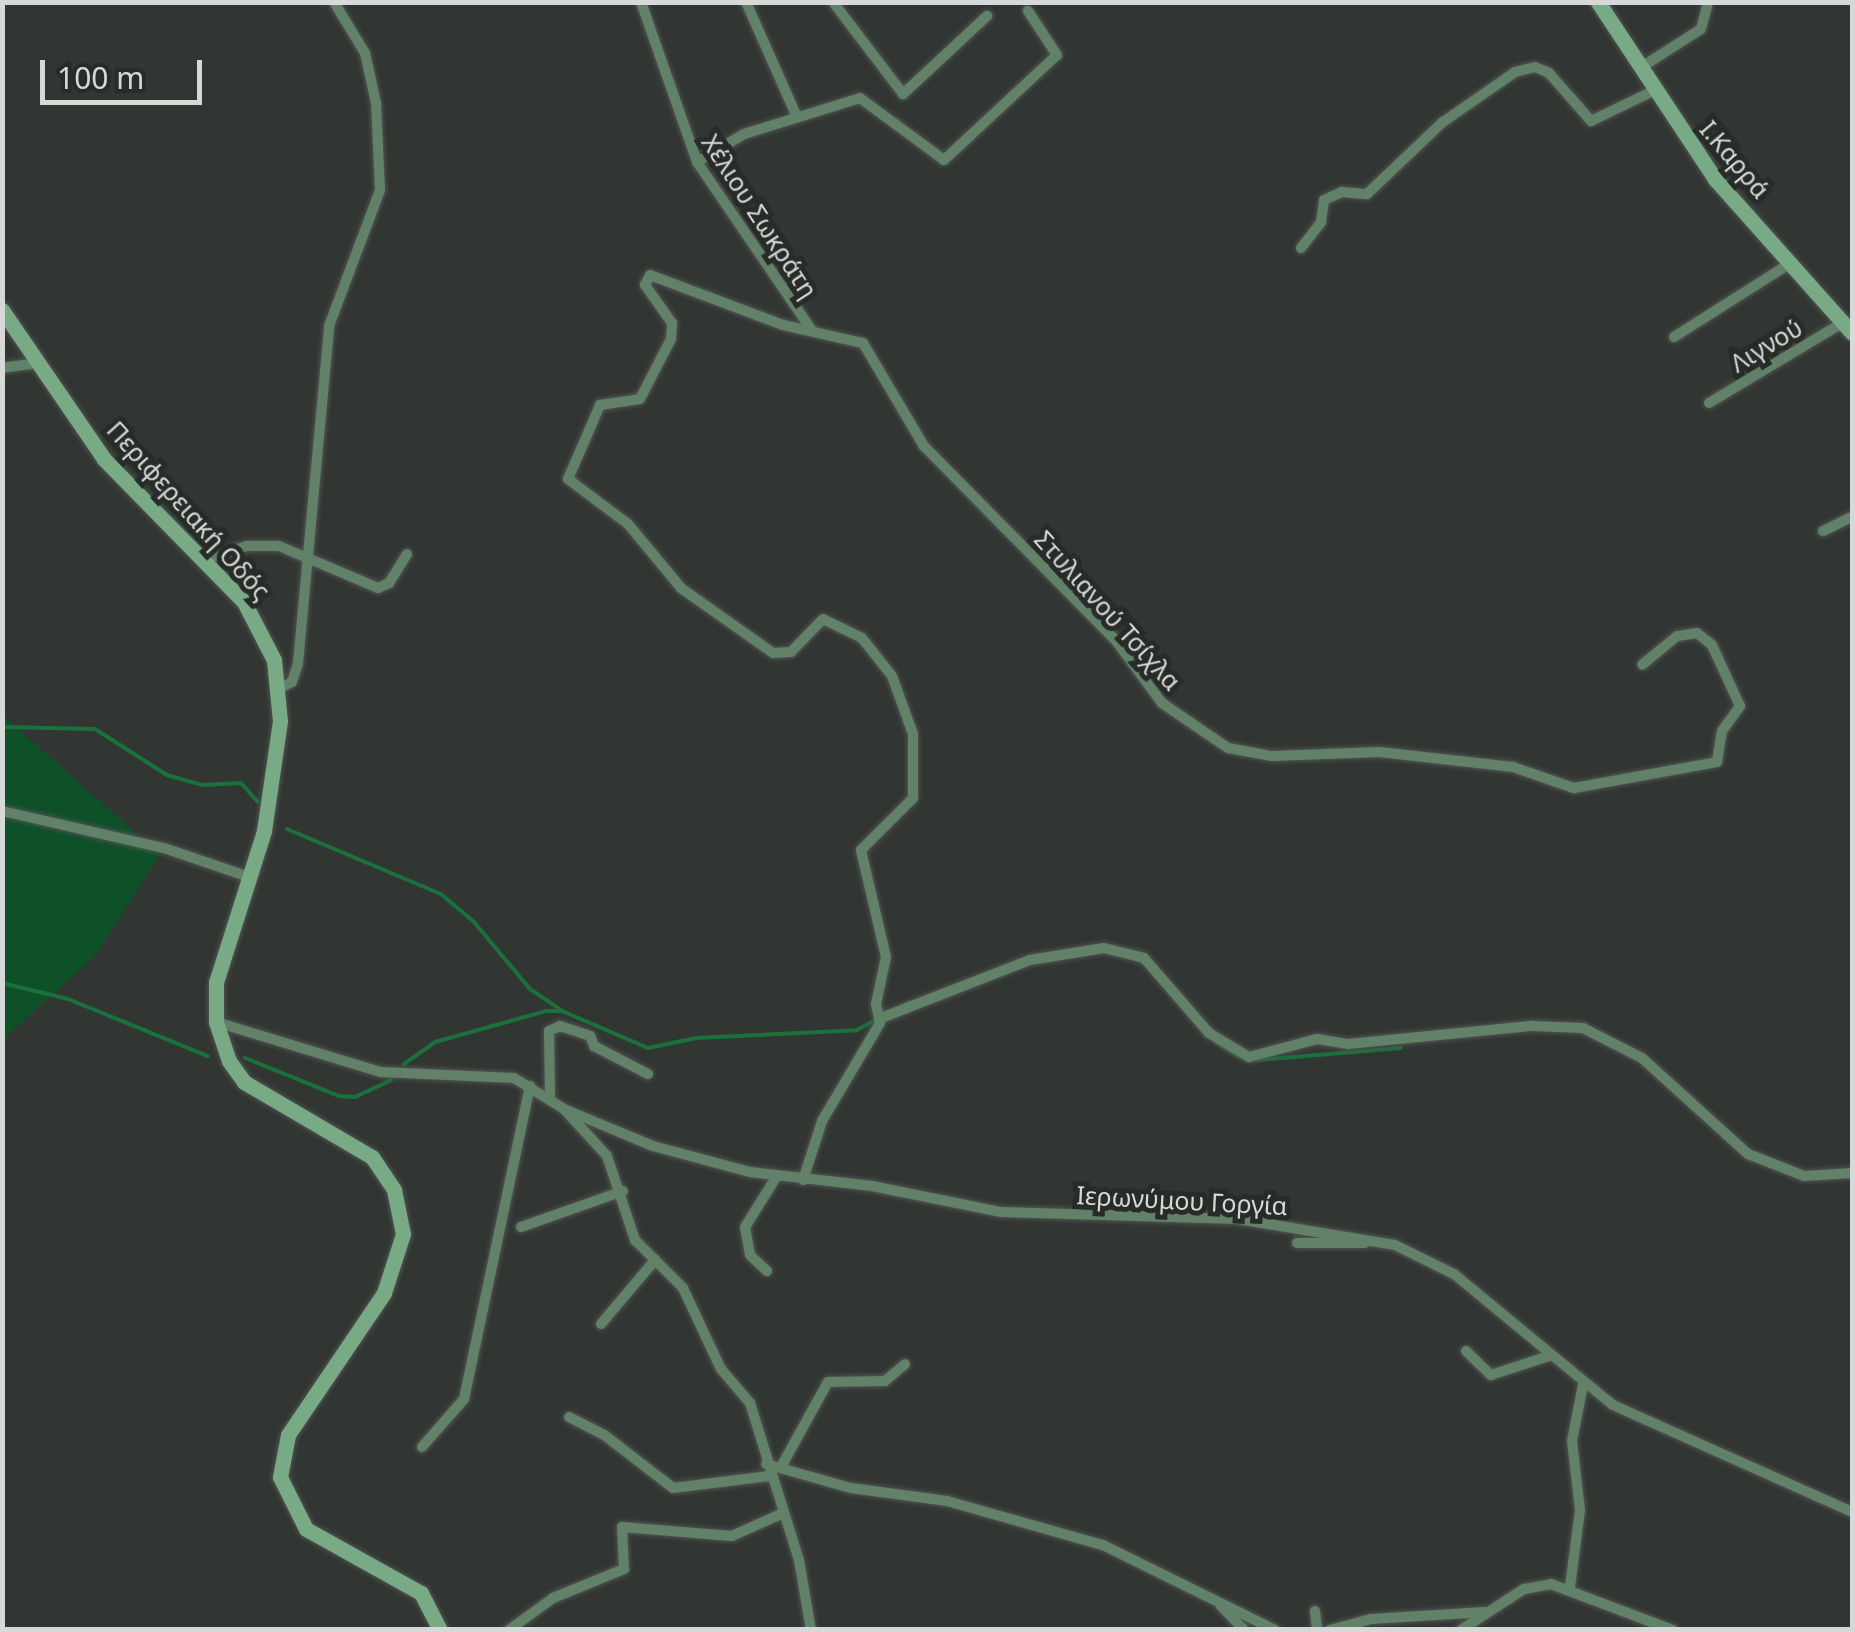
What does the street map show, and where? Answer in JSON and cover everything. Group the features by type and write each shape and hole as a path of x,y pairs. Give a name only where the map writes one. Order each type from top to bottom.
{"main road":[{"name":"Ι.Καρρά","path":"1598,2 1653,91 1715,179 1848,328"},
{"name":"Περιφερειακή Οδός","path":"2,310 104,459 203,560 259,624 280,688 278,746 254,879 216,982 216,1022 229,1061 244,1082 360,1146 397,1197 402,1234 396,1269 294,1424 280,1478 306,1528 421,1593 440,1630"}],"street":[{"path":"280,688 292,682 298,662 329,326 380,190 376,104 365,53 334,2"},
{"path":"641,3 654,2"},
{"path":"746,2 796,116"},
{"path":"833,2 902,94 987,16"},
{"name":"Χέλιου Σωκράτη","path":"641,3 697,162 811,329"},
{"path":"1640,68 1701,29 1707,6"},
{"path":"697,162 738,137 796,116 867,99 944,160 1057,55 1028,11"},
{"path":"1301,248 1321,222 1324,200 1342,192 1368,194 1444,122 1519,70 1549,72 1591,121 1653,91"},
{"path":"1674,337 1793,262"},
{"name":"Χέλιου Σωκράτη","path":"811,329 783,326 650,275 645,286 672,323 671,339 643,396 600,405 568,466 572,486 628,524 675,582 768,650 787,654 824,619 868,644 892,676 913,734 914,792 861,850 886,957 879,1012"},
{"name":"Λιγνού","path":"1709,402 1848,328"},
{"name":"Στυλιανού Τσίχλα","path":"811,329 868,347 924,446 1117,642 1162,703 1228,748 1272,756 1378,752 1513,767 1574,788 1717,762 1720,736 1740,706 1712,645 1697,633 1677,636 1642,666"},
{"path":"2,368 38,363"},
{"path":"1823,531 1852,517"},
{"path":"203,560 264,545 308,558 378,588 389,583 407,554"},
{"path":"2,811 164,848 254,879"},
{"path":"802,1180 822,1121 879,1012 1030,960 1104,948 1144,958 1209,1034 1249,1057 1316,1040 1348,1044 1532,1026 1583,1028 1642,1058 1748,1154 1804,1176 1852,1173"},
{"path":"216,1022 380,1072 504,1077 550,1095 564,1109 607,1156 623,1191 631,1230 683,1288 721,1369 750,1403 799,1560 811,1630"},
{"path":"550,1095 548,1030 560,1026 590,1036 594,1046 648,1074"},
{"path":"422,1447 464,1399 530,1086"},
{"name":"Ιερωνύμου Γοργία","path":"564,1109 653,1146 777,1176 1002,1212 1226,1218 1370,1242 1437,1263 1583,1386 1852,1512"},
{"path":"768,1271 750,1255 744,1227 777,1176"},
{"path":"521,1227 623,1191"},
{"path":"1297,1243 1370,1242"},
{"path":"601,1324 656,1260"},
{"path":"1466,1351 1491,1374 1548,1356"},
{"path":"781,1467 828,1382 880,1382 905,1364"},
{"path":"1570,1587 1580,1510 1572,1441 1583,1386"},
{"path":"570,1417 603,1434 672,1488 781,1467 851,1488 947,1501 1103,1546 1274,1630"},
{"path":"509,1630 553,1598 624,1569 622,1528 732,1536 782,1514"},
{"path":"1461,1630 1474,1626 1485,1612 1532,1586 1570,1587 1673,1630"},
{"path":"1221,1606 1244,1630"},
{"path":"1316,1611 1317,1630"},
{"path":"1330,1630 1485,1612"}],"green space":[{"path":"2,715 160,854 96,955 3,1039"}],"waterway":[{"path":"2,727 95,729 167,775 202,785 241,783 258,802"},
{"path":"287,829 441,894 474,922 530,989 561,1010"},
{"path":"2,983 68,999 208,1056"},
{"path":"404,1064 435,1042 546,1011 562,1011 648,1048 696,1038 857,1030 909,1002"},
{"path":"1216,1043 1238,1056"},
{"path":"1257,1060 1401,1048"},
{"path":"245,1058 339,1096 355,1097 391,1080"}]}
